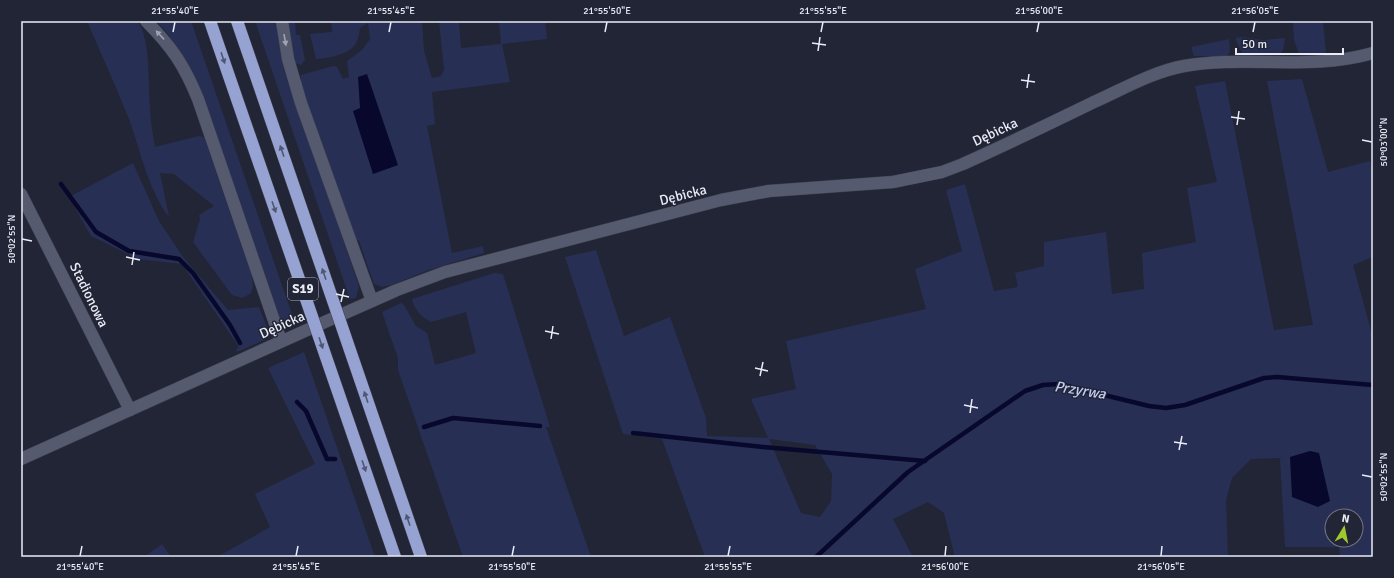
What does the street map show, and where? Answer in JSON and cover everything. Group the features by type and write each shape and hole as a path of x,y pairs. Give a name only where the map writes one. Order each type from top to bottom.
{"highway":[{"name":"S19","path":"210,21 394,557"},
{"name":"S19","path":"236,21 421,557"}],"street":[{"path":"146,21 173,49 187,72 198,99 281,341"},
{"path":"282,21 288,59 306,118 372,301"},
{"name":"Dębicka","path":"21,459 281,341 372,301 445,272 720,200 769,190 893,182 942,172 970,161 1146,78 1180,67 1211,62 1302,64 1334,61 1373,53"},
{"name":"Stadionowa","path":"21,194 130,410"}],"shaded area":[{"path":"87,21 137,21 145,38 147,50 150,118 155,147 199,136 204,137 252,276 253,288 250,294 242,298 232,295 193,242 200,219 199,215 214,206 174,174 160,173 169,217 162,206 150,182 129,119"},
{"path":"156,21 191,21 296,326 286,324 280,320 188,67 168,34"},
{"path":"255,21 276,21 285,69 359,286 356,298 350,299"},
{"path":"287,21 295,21 296,35 300,35 305,60 301,65 294,63"},
{"path":"331,21 422,21 424,51 432,78 441,76 444,70 439,21 459,21 461,48 501,44 499,21 545,21 547,39 502,44 510,82 432,92 435,124 427,126 452,253 483,246 484,253 429,270 391,285 382,287 374,284 359,241 353,237 301,86 301,75 333,66 337,67 343,79 349,77 347,61 362,50 370,39 368,23 360,28 359,36 354,46 345,53 316,59 310,34 332,32"},
{"path":"1293,21 1323,21 1326,53 1299,54 1294,40"},
{"path":"1242,37 1263,40 1285,38 1283,50 1280,55 1243,55 1235,38"},
{"path":"1229,39 1230,52 1227,56 1194,56 1191,47"},
{"path":"367,74 398,165 373,174 353,111 360,108 358,77"},
{"path":"1302,79 1328,172 1370,161 1373,172 1373,257 1353,265 1373,338 1373,557 1340,557 1339,548 1364,548 1364,508 1324,508 1324,547 1285,547 1280,458 1251,459 1232,478 1226,500 1228,557 955,557 944,513 928,502 893,519 913,557 705,557 662,439 623,434 565,257 596,250 624,336 670,317 706,418 707,436 768,438 751,399 796,389 786,341 926,309 915,269 962,251 946,190 965,184 994,291 1018,287 1015,273 1044,266 1044,242 1106,232 1112,294 1144,289 1142,253 1196,242 1187,188 1217,182 1195,86 1225,81 1274,330 1313,325 1267,81","holes":["769,439 815,445 832,474 831,501 820,517 801,513"]},
{"path":"133,163 159,221 183,257 228,310 259,307 269,332 264,340 237,352 236,349 239,347 182,264 138,259 91,236 69,197"},
{"path":"494,273 503,274 550,427 546,427 591,557 463,557 398,370 398,358 382,312 401,303 404,305 416,326 427,333 435,365 476,353 466,312 431,322 418,312 412,299"},
{"path":"304,352 375,557 217,557 270,527 255,494 315,464 268,368"},
{"path":"1310,451 1319,453 1330,501 1318,507 1292,497 1290,457"},
{"path":"162,544 171,557 144,557"}],"waterway":[{"path":"61,184 96,232 129,251 179,259 193,273 230,325 240,343"},
{"name":"Przyrwa","path":"816,557 908,472 1025,391 1043,385 1059,384 1149,406 1166,408 1185,405 1264,378 1277,377 1373,385"},
{"path":"297,402 306,411 327,459 335,459"},
{"path":"424,427 453,418 540,426"},
{"path":"633,433 763,447 925,461"}]}
